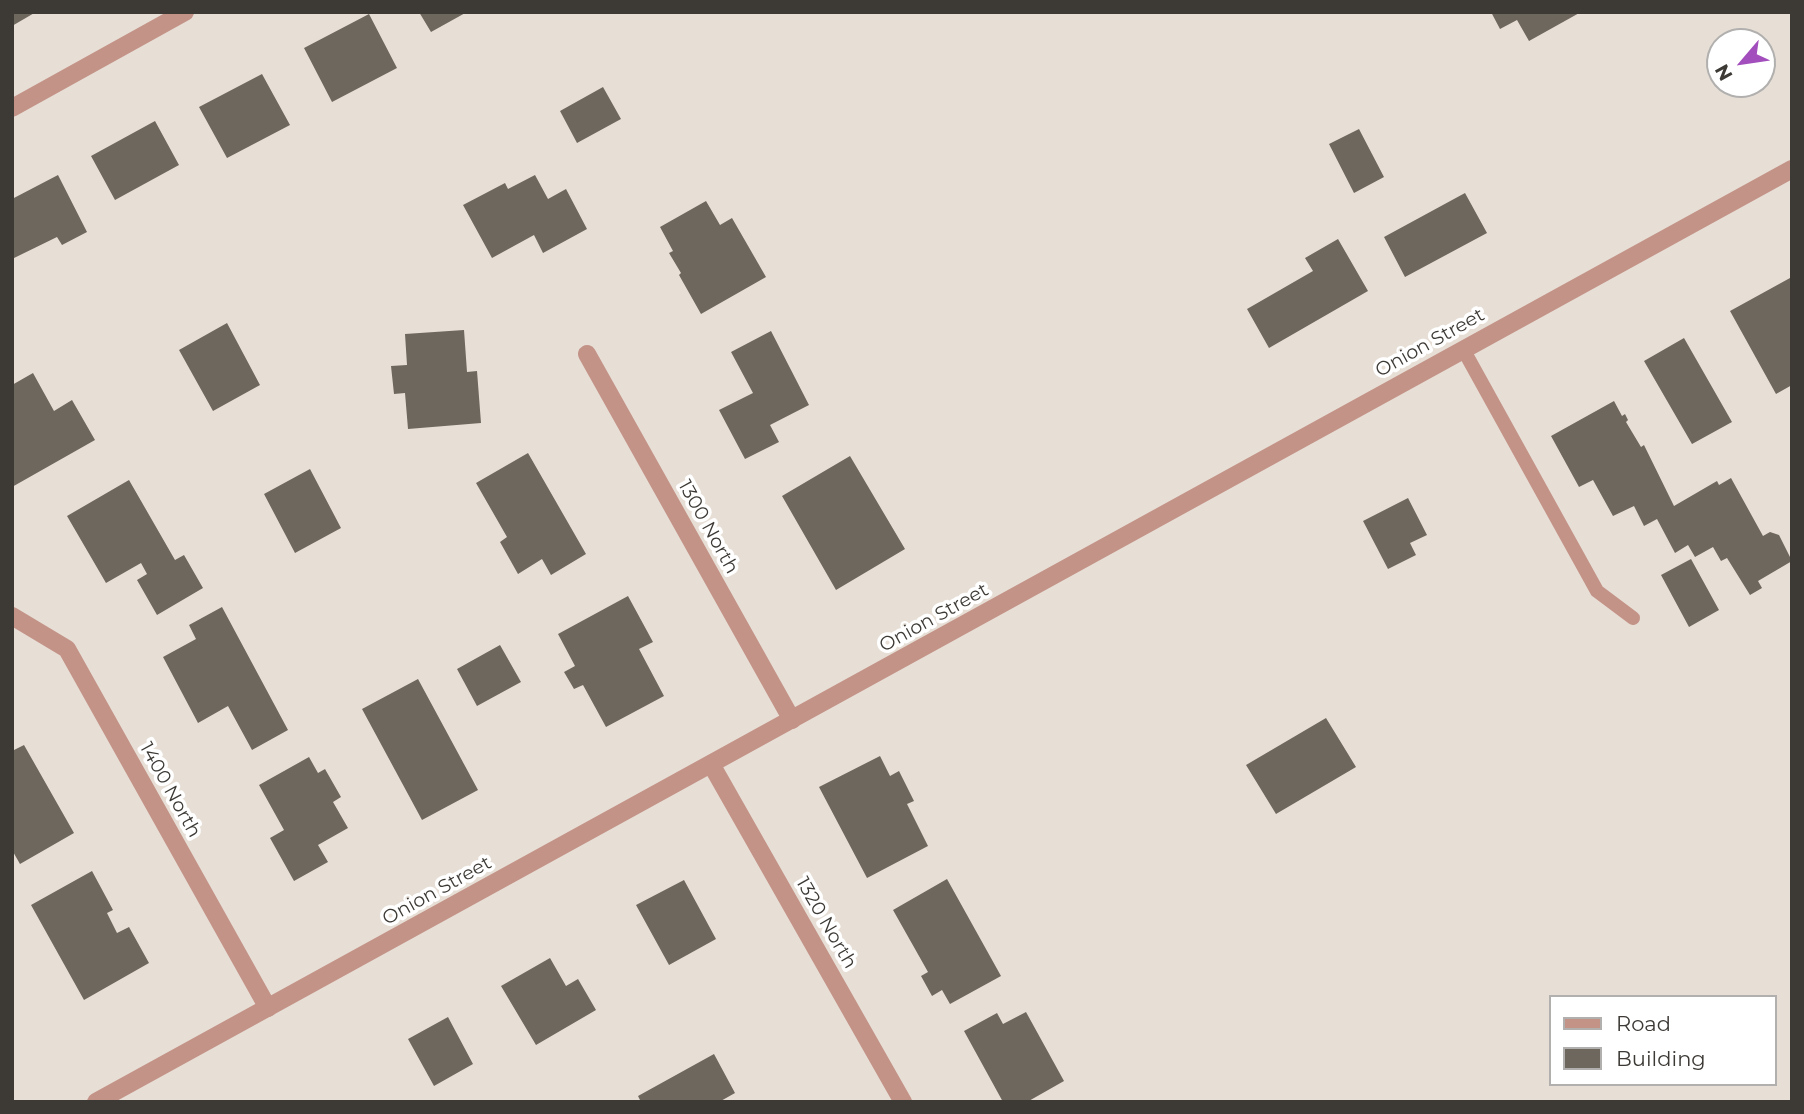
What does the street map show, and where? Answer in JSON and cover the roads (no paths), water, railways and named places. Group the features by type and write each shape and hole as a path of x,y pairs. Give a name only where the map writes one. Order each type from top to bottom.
{"street":[{"path":"12,108 185,12"},
{"name":"Onion Street","path":"96,1102 1792,170"},
{"name":"1300 North","path":"587,354 792,720"},
{"name":"1400 North","path":"12,616 67,649 268,1008"},
{"name":"1320 North","path":"711,764 903,1102"}],"lane":[{"path":"1464,349 1597,591 1633,618"}]}
